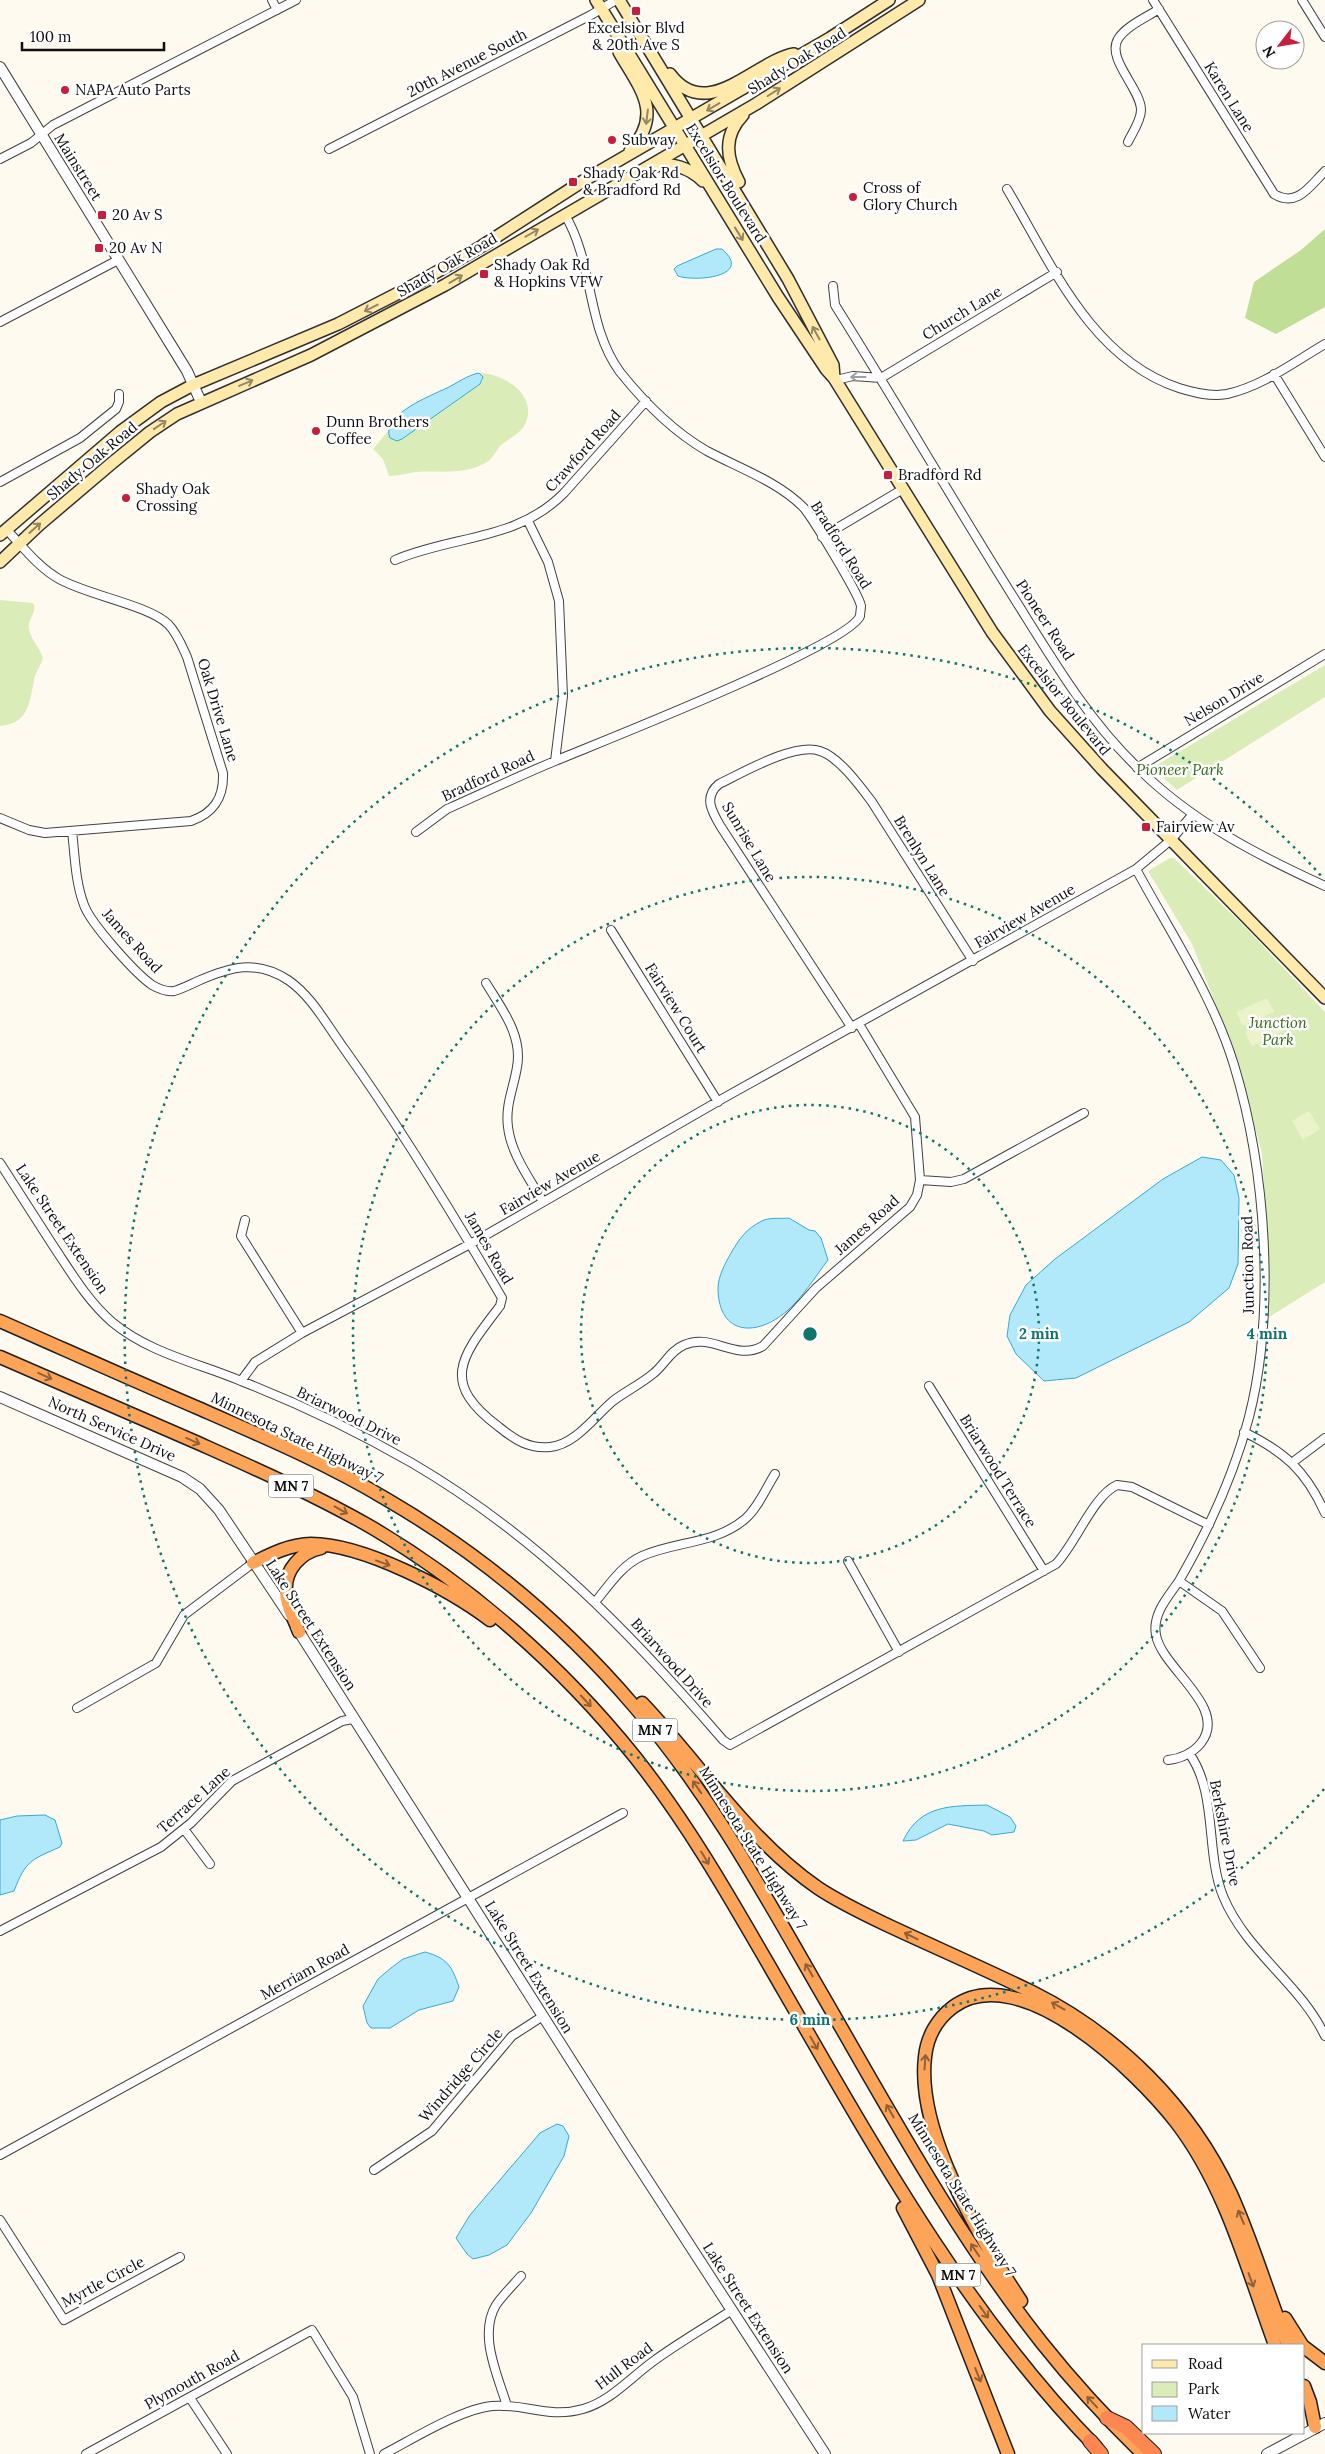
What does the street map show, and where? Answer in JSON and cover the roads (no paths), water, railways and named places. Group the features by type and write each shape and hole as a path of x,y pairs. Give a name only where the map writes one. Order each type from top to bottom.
{"highway":[{"name":"Minnesota State Highway 7","path":"0,1321 281,1444 386,1499 432,1528 506,1582 575,1642 636,1707 698,1788 740,1853 945,2204 1022,2316 1078,2386 1143,2454"},
{"name":"MN 7","path":"0,1357 250,1466 337,1508 443,1574 508,1626 552,1666 610,1727 676,1813 722,1886 910,2204 969,2291 1021,2361 1090,2441"},
{"path":"253,1563 290,1547 311,1544 330,1546 364,1556 413,1574 483,1615 552,1666"},
{"path":"299,1632 286,1592 288,1576 296,1561 303,1555 318,1548 330,1546"},
{"path":"575,1642 643,1703 749,1828 780,1857 818,1888 855,1909 1048,2000 1084,2022 1123,2052 1166,2095 1207,2151 1230,2192 1286,2322 1302,2344"},
{"path":"1078,2386 1006,2280 959,2194 941,2153 930,2117 924,2068 929,2039 938,2022 950,2009 974,1996 994,1993 1017,1997 1073,2026 1113,2056 1163,2106 1188,2138 1219,2192 1275,2344"},
{"path":"844,2095 938,2275 1008,2454"},
{"path":"1253,2248 1288,2344"},
{"path":"1305,2348 1325,2363"},
{"path":"1305,2389 1320,2425"},
{"path":"1305,2413 1320,2425"},
{"path":"1107,2418 1126,2427 1154,2454"},
{"path":"1090,2441 1102,2454"}],"main road":[{"name":"Excelsior Boulevard","path":"618,0 703,136 788,279 834,365 835,379"},
{"name":"Shady Oak Road","path":"3,532 140,416 161,402 193,385 338,324 406,289 482,246 626,157 805,52 889,0"},
{"name":"Shady Oak Road","path":"0,562 19,543 150,432 177,414 311,355 445,285 703,136 919,0"},
{"name":"Excelsior Boulevard","path":"599,4 784,305 826,369 835,379 976,609 1022,675 1078,743 1325,998"},
{"path":"599,4 619,52 647,101 648,117 645,127 635,146 626,157"},
{"path":"635,27 674,78 687,88 704,93 719,92 783,56 805,52"},
{"path":"756,104 742,116 732,132 727,146 729,162 769,231 788,279"},
{"path":"640,172 660,165 682,167 698,176 714,192"}],"street":[{"path":"272,0 277,10"},
{"path":"0,158 31,143 53,125 296,0"},
{"name":"20th Avenue South","path":"329,148 599,4 618,0"},
{"name":"Karen Lane","path":"1153,0 1274,194 1289,200 1303,193 1325,171"},
{"path":"1302,0 1325,37"},
{"path":"1128,142 1141,110 1139,100 1116,55 1115,46 1124,32 1159,9"},
{"name":"Mainstreet","path":"0,67 118,260 193,385 201,402"},
{"path":"1007,189 1088,323 1123,358 1166,384 1207,395 1225,394 1251,386 1325,344"},
{"name":"Bradford Road","path":"416,832 447,809 555,761 616,738 781,665 835,638 854,624 860,615 861,606 806,510 786,493 692,442 646,402 620,372 606,349 580,245 565,215"},
{"path":"0,322 118,260"},
{"name":"Church Lane","path":"881,378 1057,272"},
{"name":"Pioneer Road","path":"833,286 835,305 1052,658 1094,718 1137,768 1192,815 1269,860 1325,886"},
{"path":"1274,374 1325,457"},
{"path":"835,379 852,376 881,378"},
{"path":"0,482 80,438 116,409 119,402 119,394"},
{"name":"Crawford Road","path":"395,560 414,551 506,529 528,521 558,499 646,402"},
{"path":"822,537 903,489"},
{"path":"528,521 548,562 559,601 563,696 555,761"},
{"name":"Oak Drive Lane","path":"0,818 37,831 72,831 191,821 203,817 213,810 224,786 223,773 187,657 179,639 168,624 153,615 61,580 35,561 19,543 3,532"},
{"name":"Nelson Drive","path":"1137,768 1325,654"},
{"name":"Sunrise Lane","path":"844,768 821,751 807,749 790,753 719,784 712,790 709,798 712,812 721,828 915,1117 920,1180"},
{"name":"Brenlyn Lane","path":"844,768 872,802 973,961"},
{"name":"Fairview Avenue","path":"241,1381 255,1362 302,1333 472,1244 718,1102 1136,869 1172,839 1192,815"},
{"name":"James Road","path":"72,831 77,882 85,908 94,922 141,976 164,991 175,990 226,969 242,966 268,971 288,980 304,995 364,1076 472,1244 502,1298 500,1306 466,1354 462,1372 465,1391 480,1413 524,1444 538,1448 553,1447 567,1441 614,1400 653,1374 682,1345 700,1341 746,1352 764,1346 816,1288 910,1207 917,1195 920,1180"},
{"name":"Junction Road","path":"1136,869 1210,1005 1234,1064 1250,1126 1259,1179 1263,1266 1260,1353 1256,1386 1244,1432 1209,1525 1180,1581 1158,1612 1155,1624 1156,1637 1162,1649 1205,1709 1208,1721 1205,1738 1198,1748 1189,1753"},
{"name":"Fairview Court","path":"612,930 718,1102"},
{"path":"486,983 510,1024 516,1038 519,1053 508,1106 510,1139 516,1154 543,1202"},
{"path":"920,1180 951,1182 964,1179 1084,1112"},
{"name":"Lake Street Extension","path":"0,1163 78,1283 101,1311"},
{"path":"245,1220 241,1236 302,1333"},
{"name":"Briarwood Drive","path":"101,1311 132,1337 241,1381 358,1433 414,1464 473,1502 519,1537 596,1601 723,1740 730,1745 1044,1571 1063,1556 1104,1494 1117,1485 1132,1487 1209,1525"},
{"name":"Briarwood Terrace","path":"929,1386 1044,1571"},
{"name":"North Service Drive","path":"0,1397 182,1477 207,1496"},
{"path":"1244,1432 1265,1442 1293,1462 1310,1484 1325,1513"},
{"path":"1293,1462 1325,1438"},
{"path":"596,1601 621,1572 641,1557 713,1536 737,1525 748,1517 775,1474"},
{"name":"Lake Street Extension","path":"207,1496 299,1632 825,2454"},
{"path":"848,1561 899,1652"},
{"path":"77,1708 156,1663 184,1615 253,1563"},
{"path":"1180,1581 1222,1611 1260,1668"},
{"name":"Terrace Lane","path":"0,1931 161,1847 184,1829 218,1794 248,1771 342,1721 353,1719"},
{"path":"1168,1760 1179,1759 1189,1753"},
{"name":"Berkshire Drive","path":"1189,1753 1197,1764 1204,1790 1215,1868 1223,1894 1235,1920 1270,1966 1306,2005 1325,2036"},
{"name":"Merriam Road","path":"0,2155 623,1813"},
{"path":"184,1829 210,1864"},
{"name":"Windridge Circle","path":"374,2170 432,2131 512,2036 543,2016"},
{"name":"Myrtle Circle","path":"0,2220 64,2320 180,2257"},
{"path":"507,2406 491,2348 489,2334 490,2319 496,2306 521,2276"},
{"name":"Hull Road","path":"384,2454 474,2409 507,2406 545,2413 564,2413 584,2409 618,2390 654,2361 732,2310"},
{"name":"Plymouth Road","path":"86,2454 312,2330 353,2397 370,2454"},
{"path":"190,2398 227,2454"},
{"path":"1305,2433 1320,2425"},
{"path":"1267,2454 1304,2434"}],"water":[{"path":"716,249 722,249 730,258 731,266 727,271 708,277 686,278 678,276 674,269 677,266"},
{"path":"479,373 483,377 480,384 402,439 397,441 390,438 389,430 393,421 409,407 467,377"},
{"path":"1202,1157 1221,1160 1234,1175 1239,1198 1238,1264 1229,1288 1189,1322 1076,1378 1044,1381 1016,1354 1007,1336 1010,1315 1026,1285 1055,1259 1163,1179"},
{"path":"789,1218 809,1230 815,1231 821,1238 828,1260 798,1300 775,1319 764,1325 752,1328 732,1323 725,1316 720,1305 718,1284 724,1266 737,1243 752,1227 768,1219"},
{"path":"987,1805 1010,1817 1016,1826 1014,1832 992,1835 984,1831 948,1824 916,1840 903,1841 918,1820 928,1814 950,1807"},
{"path":"45,1815 55,1820 62,1843 60,1847 31,1862 22,1873 14,1891 0,1895 0,1820 17,1816"},
{"path":"425,1952 444,1960 451,1968 459,1987 453,2001 419,2010 390,2028 371,2028 367,2023 363,2006 378,1979 403,1959"},
{"path":"557,2124 563,2126 569,2136 564,2156 531,2213 507,2245 489,2255 473,2259 467,2254 456,2238 470,2215 540,2133"}],"place":[{"name":"Excelsior Blvd & 20th Ave S","path":"636,11"},
{"name":"NAPA Auto Parts","path":"65,90"},
{"name":"Subway","path":"612,140"},
{"name":"Shady Oak Rd & Bradford Rd","path":"573,182"},
{"name":"Cross of Glory Church","path":"853,197"},
{"name":"20 Av S","path":"102,215"},
{"name":"20 Av N","path":"99,248"},
{"name":"Shady Oak Rd & Hopkins VFW","path":"484,274"},
{"name":"Dunn Brothers Coffee","path":"316,431"},
{"name":"Bradford Rd","path":"888,475"},
{"name":"Shady Oak Crossing","path":"126,498"},
{"name":"Fairview Av","path":"1146,827"}],"park label":[{"name":"Pioneer Park","path":"1180,770"},
{"name":"Junction Park","path":"1278,1032"}]}
